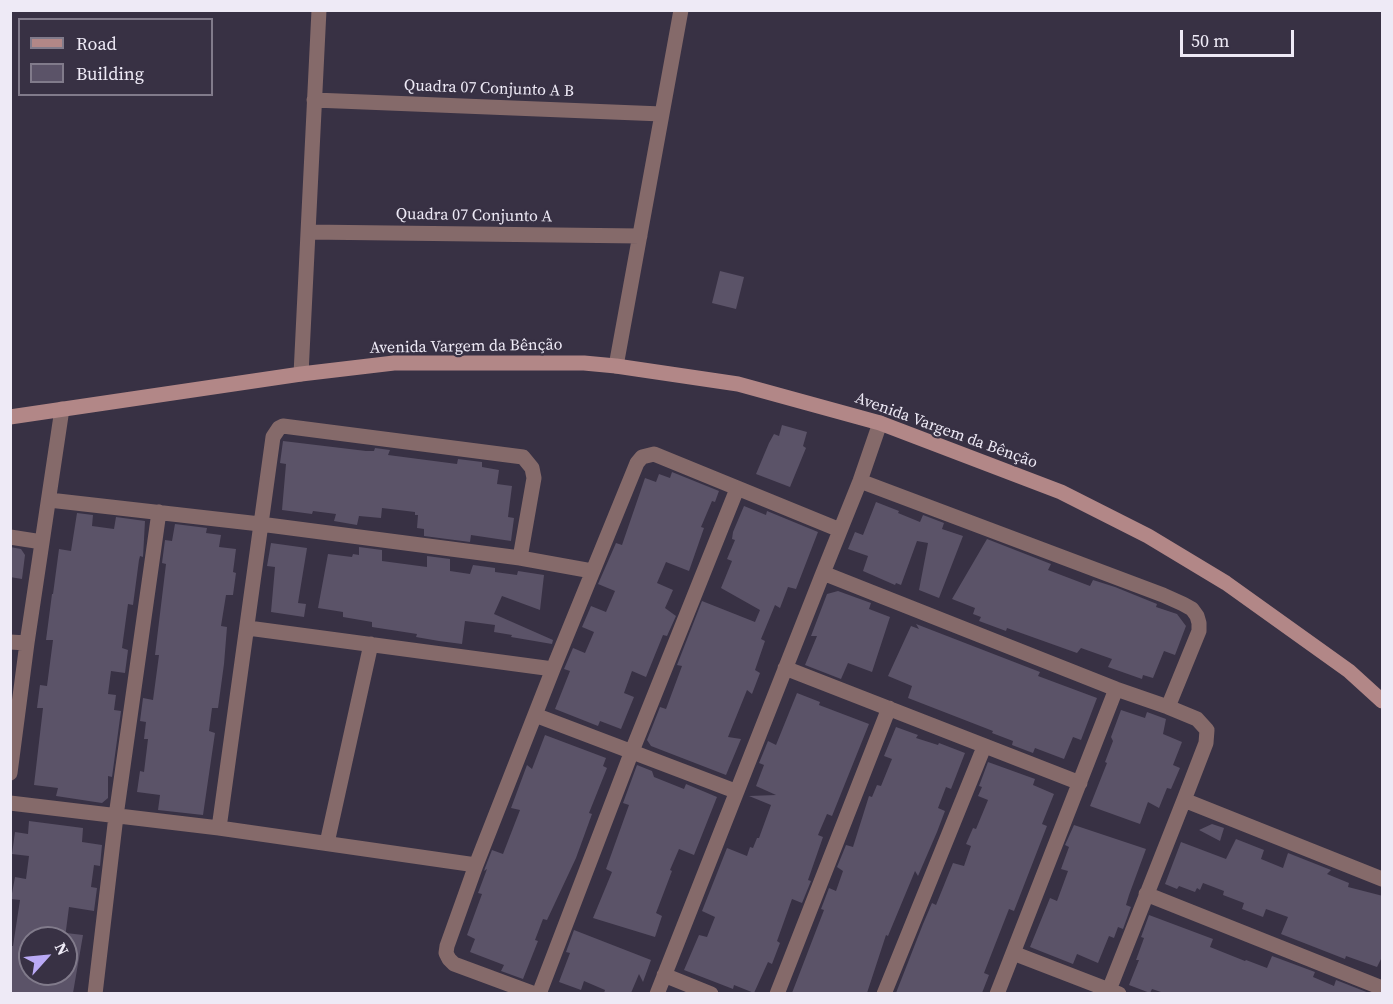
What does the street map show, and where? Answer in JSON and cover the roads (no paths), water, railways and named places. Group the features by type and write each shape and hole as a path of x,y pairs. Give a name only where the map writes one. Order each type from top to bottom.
{"street":[{"path":"301,374 319,10"},
{"path":"616,366 681,10"},
{"name":"Quadra 07 Conjunto A B","path":"314,100 662,114"},
{"name":"Quadra 07 Conjunto A","path":"308,232 640,236"},
{"name":"Avenida Vargem da Bênção","path":"10,417 301,374 394,363 534,362 616,366 738,384 880,423 1061,492 1148,536 1226,583 1349,671 1383,701"},
{"path":"10,773 62,409"},
{"path":"657,993 735,791 860,481 880,423"},
{"path":"219,828 248,628 260,524 273,437 276,431 283,426 523,457 529,462 534,478 520,558"},
{"path":"737,489 537,993 454,964 446,953 447,946 476,866 592,571 637,463 642,457 654,454 840,530"},
{"path":"860,481 1184,603 1192,609 1200,623 1168,707"},
{"path":"50,500 260,524 520,558 592,571"},
{"path":"94,993 116,816 159,512"},
{"path":"10,537 42,542"},
{"path":"823,573 1116,689 1168,707 1197,719 1207,730 1206,743 1146,894 1114,992 1013,953"},
{"path":"248,628 553,669"},
{"path":"10,642 27,643"},
{"path":"327,843 371,644"},
{"path":"785,668 1080,783"},
{"path":"997,993 1116,689"},
{"path":"777,993 889,708"},
{"path":"535,715 735,791"},
{"path":"884,993 984,747"},
{"path":"1184,800 1383,879"},
{"path":"10,803 219,828 476,866"},
{"path":"1146,894 1383,987"},
{"path":"664,975 711,993"}]}
